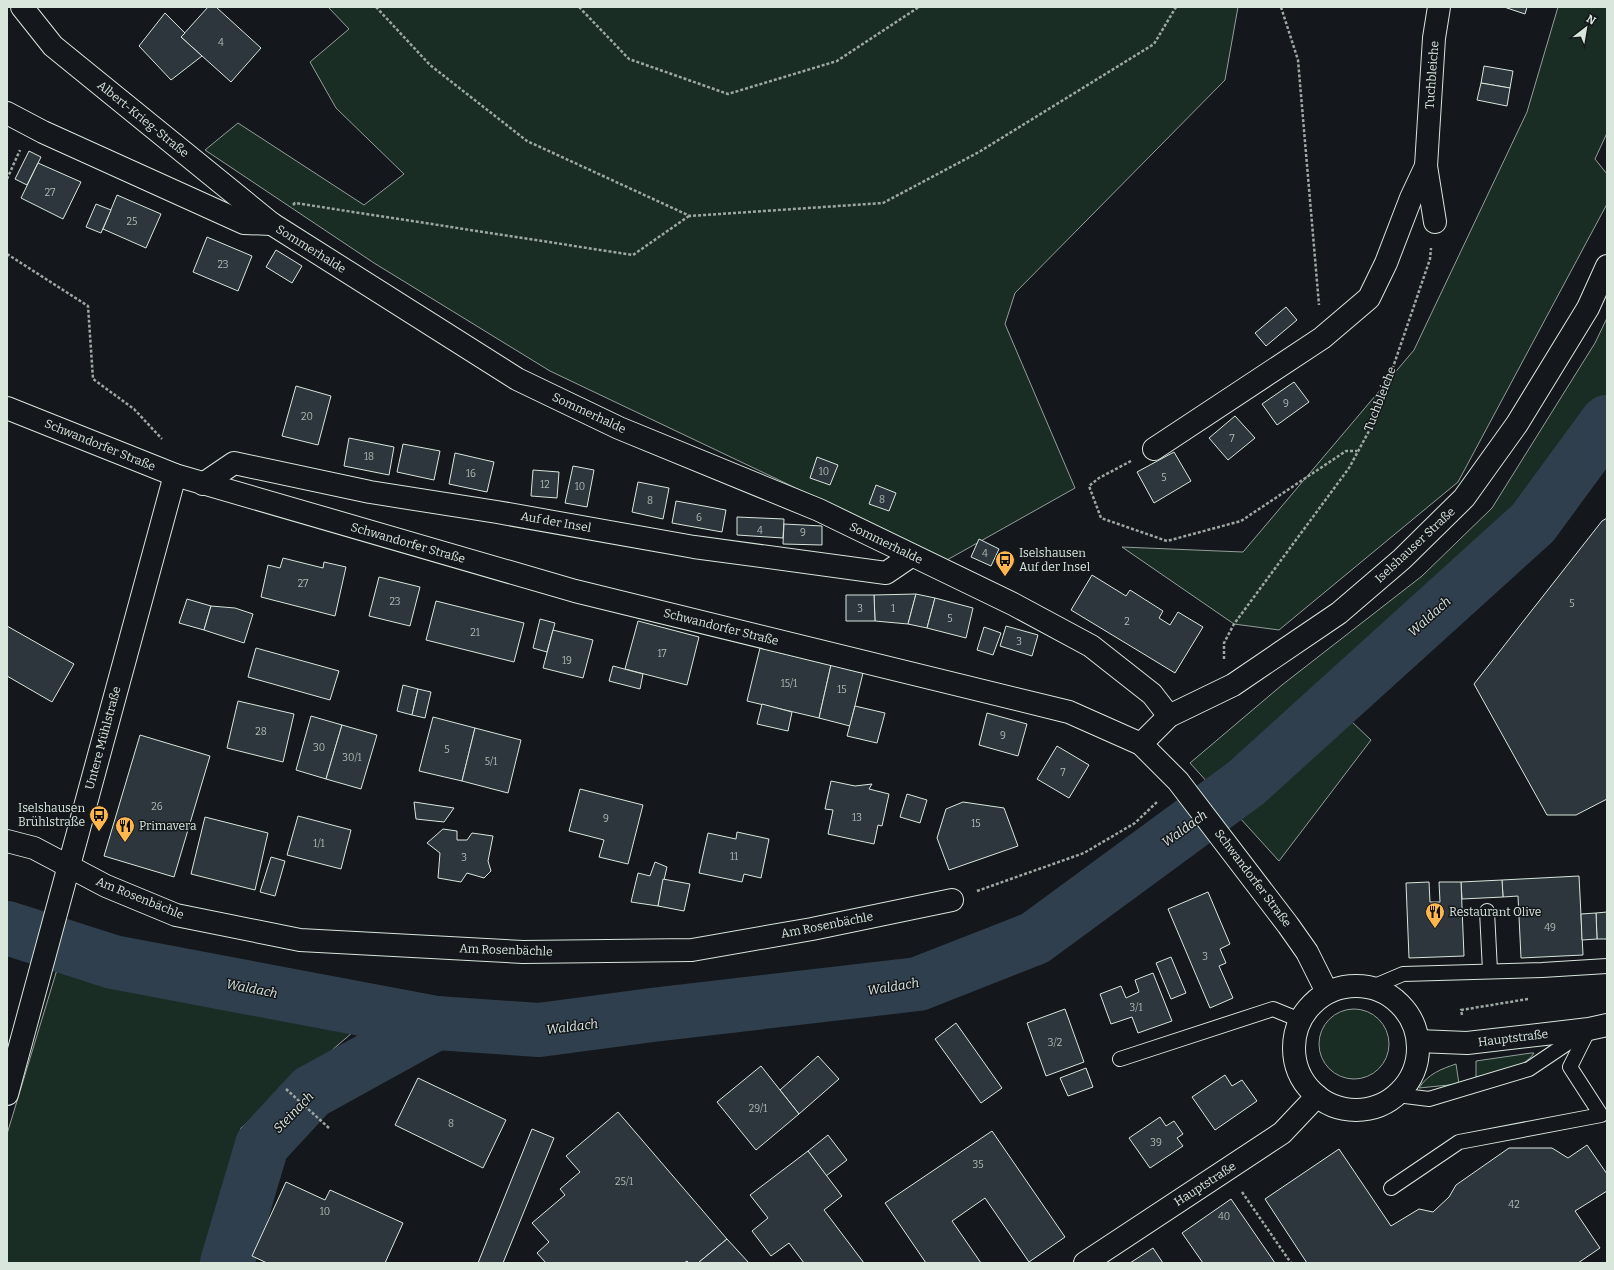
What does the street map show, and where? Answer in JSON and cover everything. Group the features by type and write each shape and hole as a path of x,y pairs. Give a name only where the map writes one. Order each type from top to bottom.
{"street":[{"name":"Albert-Krieg-Straße","path":"22,7 53,46 272,224"},
{"name":"Tuchbleiche","path":"1435,222 1426,166 1434,38 1439,7"},
{"name":"Sommerhalde","path":"7,113 32,126 244,223 272,224 517,379 619,428 819,510 910,556 1013,604 1091,646 1152,694 1169,716"},
{"name":"Tuchbleiche","path":"1154,449 1322,338 1370,298 1386,263 1411,198 1426,166"},
{"name":"Iselshauser Straße","path":"1141,744 1169,716 1233,685 1340,613 1402,559 1464,498 1517,424 1588,308 1607,266"},
{"name":"Schwandorfer Straße","path":"7,408 175,475 575,591 1069,712 1141,744 1184,789 1307,952 1327,992"},
{"name":"Auf der Insel","path":"203,484 234,463 370,492 498,512 694,546 886,573 910,556"},
{"name":"Untere Mühlstraße","path":"7,1094 61,901 68,866 175,475"},
{"name":"Am Rosenbächle","path":"7,841 34,848 106,886 176,915 300,940 524,952 692,950 952,900"},
{"path":"1346,986 1370,988 1385,992 1401,1005 1412,1022 1418,1041 1417,1061 1409,1080 1397,1095 1378,1106 1357,1110 1336,1107 1317,1096 1303,1081 1295,1061 1294,1040 1300,1020 1311,1004 1327,992 1346,986"},
{"name":"Hauptstraße","path":"1418,1041 1467,1044 1598,1027"},
{"name":"Hauptstraße","path":"1086,1263 1282,1133 1317,1096"}],"lane":[{"path":"1487,910 1490,971"},
{"path":"1370,988 1403,974 1607,966"},
{"path":"1120,1059 1273,1009 1300,1020"},
{"path":"1397,1095 1429,1099 1530,1069 1598,1027"},
{"path":"1390,1188 1459,1142 1605,1118 1570,1067 1598,1027"}],"path":[{"path":"376,7 430,65 527,141 690,216 883,203 979,152 1154,44 1176,7"},
{"path":"579,7 629,60 728,94 837,61 919,7"},
{"path":"1281,7 1298,60 1322,338"},
{"path":"7,179 32,126"},
{"path":"296,203 633,255 690,216"},
{"name":"Tuchbleiche","path":"1224,643 1234,624 1349,468 1375,420 1430,259 1435,222"},
{"path":"7,254 88,306 93,379 134,409 166,444"},
{"path":"1154,449 1099,478 1089,486 1101,518 1167,540 1240,521 1346,451 1358,451"},
{"path":"952,900 1084,853 1135,824 1184,789"},
{"path":"286,1090 329,1128"},
{"path":"1227,1170 1291,1263"}],"green space":[{"path":"328,7 1238,7 1225,80 1015,293 1005,324 1075,488 947,560 550,371 374,263 205,150 238,123 364,205 404,174 336,108 310,62 349,29"},
{"path":"1558,7 1607,7 1607,133 1595,159 1607,174 1607,204 1458,482 1279,630 1234,624 1122,547 1243,552 1414,350 1527,112"},
{"path":"1607,318 1607,466 1351,721 1371,740 1279,861 1190,763 1282,685 1422,576 1492,508 1595,343"},
{"path":"59,963 373,1015 241,1128 203,1263 7,1263 7,1134"},
{"path":"1354,1009 1367,1012 1379,1019 1386,1031 1389,1044 1386,1057 1379,1069 1367,1076 1354,1079 1341,1076 1329,1069 1322,1057 1319,1044 1322,1031 1329,1019 1341,1012"},
{"path":"1534,1053 1529,1059 1516,1067 1476,1077 1476,1061"},
{"path":"1456,1064 1459,1084 1419,1088 1426,1079 1435,1073"}],"building":[{"path":"208,7 216,7 261,48 231,82 181,37"},
{"path":"1504,7 1527,7 1525,14"},
{"path":"165,13 185,33 181,37 202,56 171,80 139,46"},
{"path":"1484,66 1513,71 1510,88 1481,83"},
{"path":"1481,83 1510,88 1507,106 1477,100"},
{"path":"29,151 41,157 27,185 15,179"},
{"path":"38,163 81,182 63,219 21,198"},
{"path":"117,195 161,214 146,248 103,229"},
{"path":"96,204 111,210 101,233 86,227"},
{"path":"207,237 252,256 238,291 193,272"},
{"path":"276,250 302,266 292,283 266,267"},
{"path":"1286,307 1297,320 1266,346 1255,333"},
{"path":"1294,382 1309,402 1277,425 1262,404"},
{"path":"296,386 331,396 318,445 282,436"},
{"path":"1235,416 1255,438 1228,460 1209,438"},
{"path":"349,438 394,447 389,475 344,466"},
{"path":"403,444 440,451 434,480 397,472"},
{"path":"1174,452 1191,481 1154,503 1137,472"},
{"path":"455,453 494,462 487,492 449,484"},
{"path":"817,457 838,465 830,485 810,478"},
{"path":"573,466 594,470 587,507 565,503"},
{"path":"533,470 559,472 557,498 531,496"},
{"path":"638,482 669,488 663,519 632,512"},
{"path":"876,485 896,493 889,511 869,504"},
{"path":"676,501 726,510 722,532 672,523"},
{"path":"737,517 784,519 783,538 737,535"},
{"path":"1607,518 1607,799 1576,815 1547,815 1474,684 1602,521"},
{"path":"784,524 822,526 822,545 783,544"},
{"path":"979,539 999,549 991,566 971,557"},
{"path":"283,558 323,568 324,562 346,567 335,616 261,597 268,565 280,568"},
{"path":"1092,575 1126,596 1130,590 1163,611 1159,618 1170,625 1178,612 1203,627 1175,673 1071,610"},
{"path":"379,577 420,587 410,626 369,616"},
{"path":"916,594 908,624 875,621 874,595"},
{"path":"916,594 935,598 927,628 908,624"},
{"path":"846,595 874,595 875,621 846,621"},
{"path":"935,598 973,608 966,638 927,628"},
{"path":"187,599 211,606 204,630 179,623"},
{"path":"436,601 524,623 514,662 426,640"},
{"path":"211,606 235,608 253,614 244,643 204,630"},
{"path":"540,619 555,623 547,652 533,648"},
{"path":"638,621 699,637 687,685 625,669"},
{"path":"7,626 74,664 52,702 7,676"},
{"path":"1006,626 1038,635 1032,656 1000,646"},
{"path":"984,627 1001,633 993,655 977,650"},
{"path":"553,630 593,640 583,678 543,668"},
{"path":"256,648 339,671 330,700 248,677"},
{"path":"760,648 831,665 819,718 747,701"},
{"path":"831,665 863,673 850,726 819,718"},
{"path":"613,666 643,674 640,689 609,681"},
{"path":"403,685 418,689 412,715 397,711"},
{"path":"418,689 431,692 425,718 412,715"},
{"path":"238,701 294,714 283,762 227,748"},
{"path":"762,704 792,712 788,731 757,724"},
{"path":"855,706 885,713 877,743 847,736"},
{"path":"987,713 1027,724 1018,756 979,745"},
{"path":"311,716 342,725 326,779 296,770"},
{"path":"433,717 475,728 462,781 419,771"},
{"path":"342,725 377,735 361,789 326,779"},
{"path":"475,728 521,740 508,793 462,781"},
{"path":"140,735 210,756 174,877 104,856"},
{"path":"1057,746 1089,765 1069,798 1037,779"},
{"path":"831,781 855,786 872,784 869,789 889,794 882,826 878,825 874,844 828,834 833,810 825,809"},
{"path":"580,789 643,805 628,864 599,857 604,840 569,831"},
{"path":"907,794 927,800 920,823 900,817"},
{"path":"414,802 454,808 444,822 416,819"},
{"path":"963,802 1004,808 1018,846 949,870 937,838 946,809"},
{"path":"298,816 351,830 341,869 287,855"},
{"path":"205,817 268,833 255,890 191,874"},
{"path":"443,829 457,831 457,840 467,840 472,833 493,836 488,861 491,871 484,878 467,873 461,882 438,878 440,853 427,843"},
{"path":"737,832 769,839 761,878 744,874 742,882 699,873 708,833 736,839"},
{"path":"271,857 285,861 275,896 260,892"},
{"path":"655,862 667,867 658,906 631,902 638,873 650,876"},
{"path":"1579,876 1583,955 1521,958 1518,896 1503,897 1502,880"},
{"path":"663,879 690,884 684,911 658,906"},
{"path":"1502,880 1503,897 1462,899 1461,882"},
{"name":"Restaurant Olive","path":"1429,882 1430,902 1440,902 1439,882 1461,882 1464,956 1409,958 1406,883"},
{"path":"1208,892 1230,944 1220,949 1226,963 1219,966 1233,998 1210,1008 1168,909"},
{"path":"1607,912 1607,939 1597,939 1596,913"},
{"path":"1596,913 1597,939 1582,940 1581,914"},
{"path":"1171,957 1186,993 1171,999 1156,963"},
{"path":"1153,973 1172,1021 1138,1033 1132,1017 1111,1024 1100,994 1121,986 1126,998 1139,992 1135,980"},
{"path":"1065,1009 1084,1062 1046,1076 1027,1023"},
{"path":"956,1023 1002,1088 981,1103 935,1039"},
{"path":"818,1056 839,1079 799,1114 780,1090"},
{"path":"761,1066 799,1114 756,1150 717,1102"},
{"path":"1086,1068 1093,1087 1068,1096 1060,1078"},
{"path":"1225,1075 1232,1086 1242,1080 1257,1101 1215,1130 1192,1097"},
{"path":"418,1078 506,1120 483,1168 395,1125"},
{"path":"618,1112 727,1239 698,1263 689,1263 687,1261 684,1263 546,1263 537,1253 549,1242 532,1223 565,1195 560,1189 580,1172 566,1156"},
{"path":"1160,1117 1166,1126 1174,1121 1183,1134 1177,1138 1183,1146 1150,1168 1129,1138"},
{"path":"532,1129 554,1138 503,1263 478,1263"},
{"path":"992,1131 1065,1237 1029,1262 985,1198 952,1221 981,1263 926,1263 885,1203"},
{"path":"828,1135 847,1160 826,1176 808,1151"},
{"path":"1587,1145 1607,1174 1607,1191 1575,1211 1600,1248 1578,1263 1307,1263 1265,1199 1339,1149 1391,1226 1419,1209 1433,1212 1449,1197 1456,1185 1509,1148 1552,1148 1568,1158"},
{"path":"808,1151 842,1196 824,1210 864,1263 804,1263 789,1243 771,1256 752,1231 768,1218 750,1195"},
{"path":"286,1182 325,1200 330,1190 403,1223 385,1263 267,1263 252,1256"},
{"path":"1231,1199 1275,1263 1203,1263 1182,1233"},
{"path":"727,1239 749,1263 698,1263"},
{"path":"1153,1248 1163,1263 1130,1263"}],"waterway":[{"name":"Waldach","path":"7,928 113,962 436,1023 539,1030 652,1015 918,984 1035,938 1246,783 1533,523 1607,422"},
{"name":"Steinach","path":"227,1263 262,1145 311,1092 436,1023"}],"place":[{"name":"Iselshausen Auf der Insel","path":"1005,577"},
{"name":"Iselshausen Brühlstraße","path":"99,832"},
{"name":"Primavera","path":"125,843"},
{"name":"Restaurant Olive","path":"1435,929"}]}
